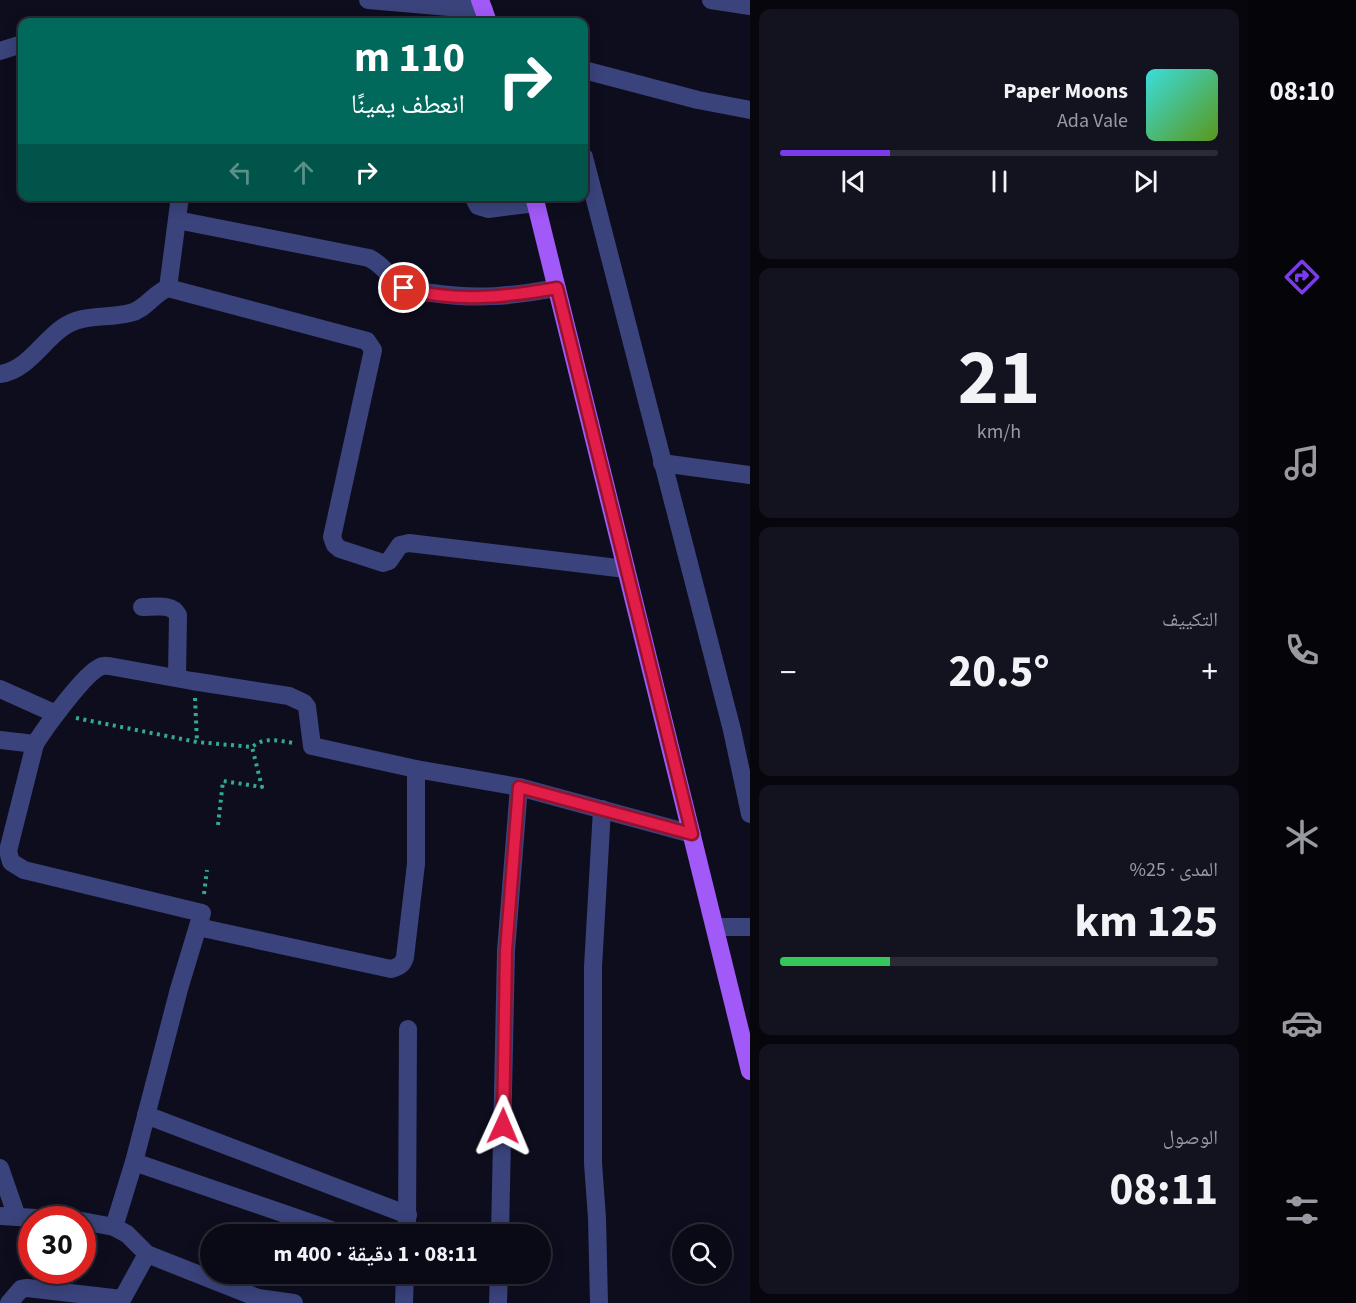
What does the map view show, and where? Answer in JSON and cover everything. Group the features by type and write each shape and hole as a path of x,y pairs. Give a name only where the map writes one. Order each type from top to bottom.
{"main road":[{"path":"535,201 750,1071"}],"street":[{"path":"368,0 484,11"},
{"path":"711,0 750,6"},
{"path":"0,51 18,45"},
{"path":"588,71 698,100 750,110"},
{"path":"588,172 732,730 750,814"},
{"path":"168,288 179,201"},
{"path":"476,201 478,206 488,209 530,201"},
{"path":"177,220 369,258 383,266 404,288 413,290 459,297 485,297 508,296 557,288"},
{"path":"0,374 19,368 65,326 88,318 136,311 168,288 368,341 373,350 332,537 335,545 340,549 383,563 389,561 400,545 408,543 626,569"},
{"path":"663,463 750,475"},
{"path":"142,607 169,607 177,611 184,679"},
{"path":"416,769 416,864 405,957 397,968 391,969 200,920 24,870 11,862 8,851 35,744 56,714 93,672 103,666 289,696 304,703 309,713 312,746 416,769 519,787 692,834"},
{"path":"0,689 56,714"},
{"path":"0,740 35,744"},
{"path":"500,1224 506,951 519,787"},
{"path":"599,1303 593,1163 593,967 602,809"},
{"path":"114,1227 134,1162 178,989 200,920"},
{"path":"715,927 750,927"},
{"path":"408,1029 408,1224"},
{"path":"146,1115 408,1215"},
{"path":"134,1162 314,1224"},
{"path":"0,1168 9,1216"},
{"path":"96,1224 114,1227 126,1234 147,1254 260,1301 294,1303"},
{"path":"9,1303 21,1289 27,1288 121,1301 147,1254"},
{"path":"404,1303 405,1284"},
{"path":"498,1303 499,1284"}],"path":[{"path":"184,679 195,704 197,742"},
{"path":"56,714 197,742 252,747 266,739 312,746"},
{"path":"218,825 223,781 262,787 252,747"},
{"path":"200,920 207,870"}],"route":[{"path":"404,288 459,297 485,297 508,296 557,288 692,834 519,787 506,951 503,1126"}]}
